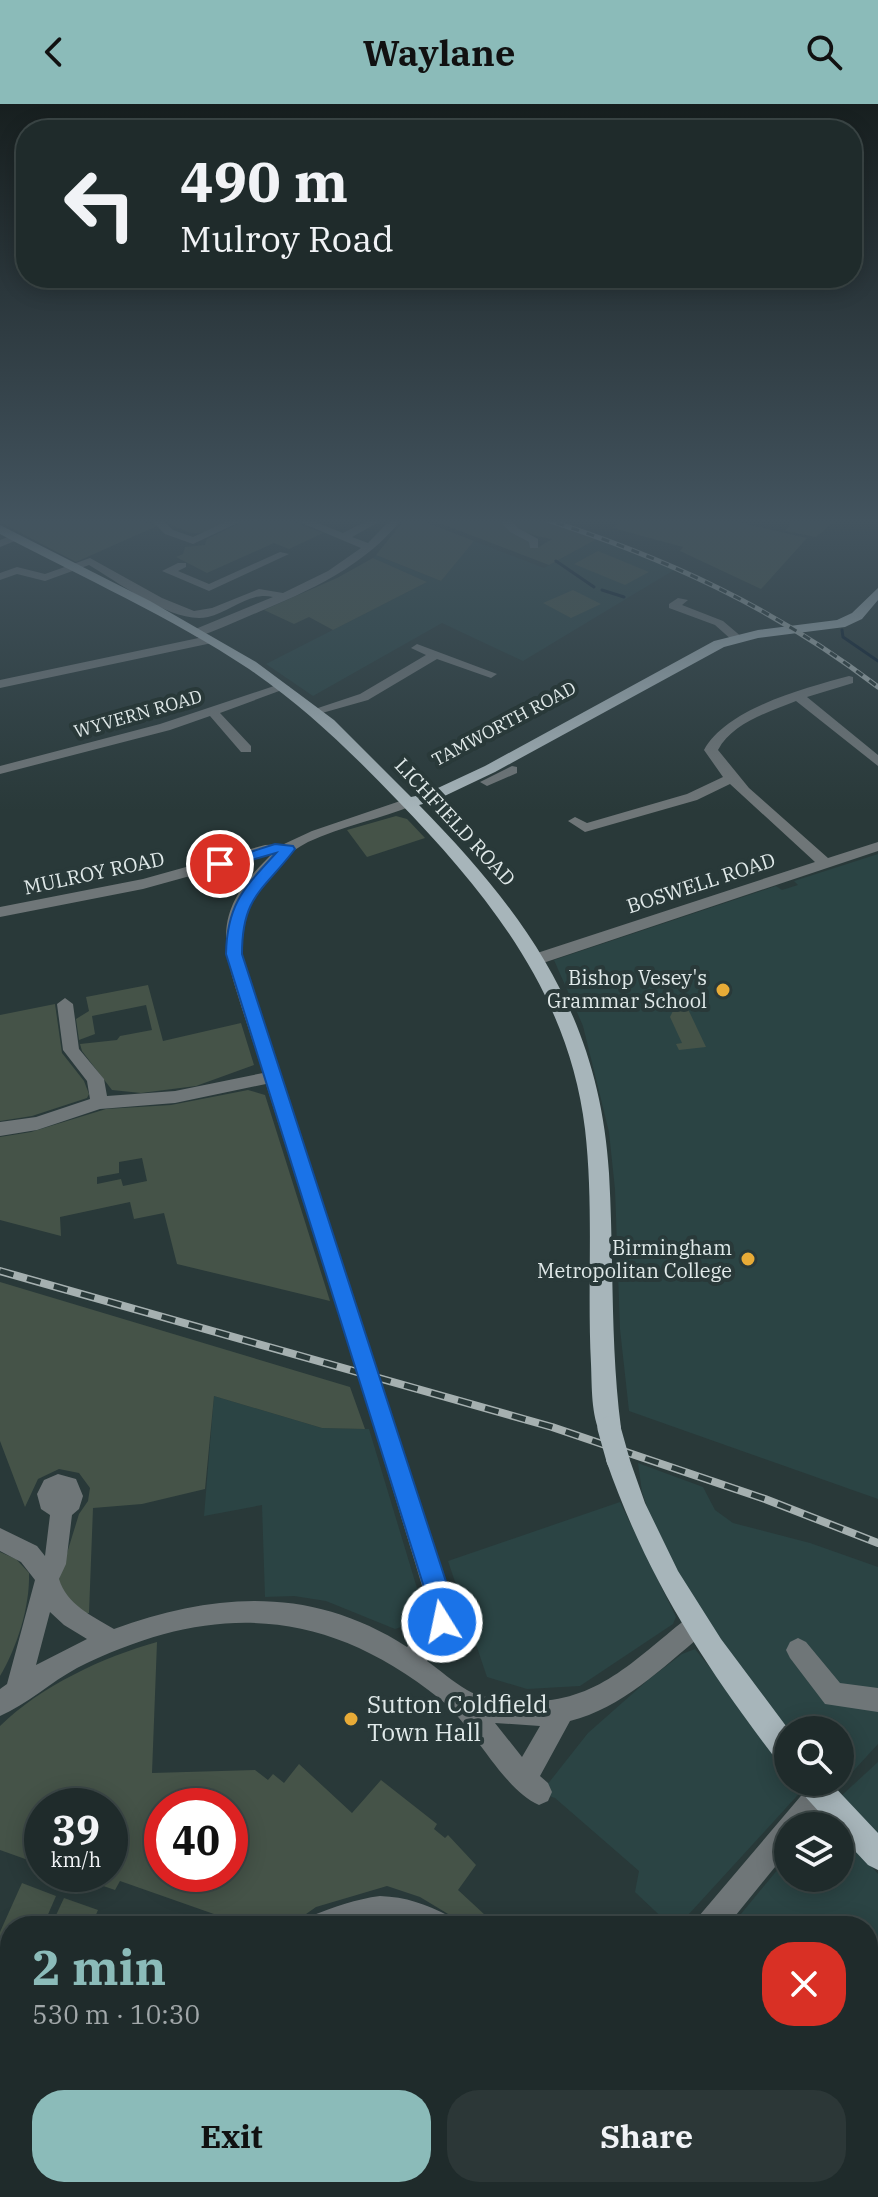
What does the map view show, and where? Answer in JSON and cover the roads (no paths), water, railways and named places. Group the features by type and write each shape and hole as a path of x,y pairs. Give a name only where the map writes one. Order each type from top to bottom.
{"main road":[{"name":"LICHFIELD ROAD","path":"164,616 284,687 315,711 466,861 500,902 537,959 579,1056 592,1111 598,1182 602,1386 618,1460 633,1509 670,1586 694,1627 774,1733"},
{"name":"TAMWORTH ROAD","path":"409,802 426,788 693,643 849,621 856,616"},
{"name":"TAMWORTH ROAD","path":"409,802 498,774 733,635"},
{"path":"823,1796 878,1855"}],"street":[{"path":"0,684 202,636 242,616"},
{"path":"699,616 719,623 733,635"},
{"path":"417,648 491,674"},
{"path":"315,711 364,697 434,656"},
{"path":"825,863 712,756 712,744 796,695 848,683"},
{"name":"WYVERN ROAD","path":"0,770 212,711 284,687"},
{"path":"796,695 878,762"},
{"path":"212,711 246,749"},
{"path":"575,821 585,828 598,830 692,797 733,778"},
{"path":"409,802 319,833 287,849 245,896 237,912 232,939 240,976 442,1612 438,1632 409,1662"},
{"name":"BOSWELL ROAD","path":"537,959 878,846"},
{"name":"MULROY ROAD","path":"0,912 94,896 269,850 287,849"},
{"path":"71,1008 71,1050 95,1079 99,1103"},
{"path":"0,1129 37,1123 99,1103 175,1097 272,1077"},
{"path":"9,1697 47,1577 55,1564 62,1507"},
{"path":"0,1539 29,1554 47,1577 54,1600 72,1617 111,1640"},
{"path":"9,1697 63,1662 111,1640 176,1620 213,1614 295,1612 338,1622 409,1662 474,1706 530,1713 563,1710 589,1704 694,1627"},
{"path":"798,1650 834,1695 878,1700"},
{"path":"457,1697 532,1785 563,1710"},
{"path":"717,1916 774,1848"},
{"path":"346,1916 356,1912 394,1909 421,1916"}],"waterway":[{"path":"842,630 843,637 878,661"}],"railway":[{"path":"770,616 878,687"},
{"path":"0,1271 552,1427 765,1499 878,1543"}],"place":[{"name":"Bishop Vesey's Grammar School","path":"723,990"},
{"name":"Birmingham Metropolitan College","path":"748,1259"},
{"name":"Sutton Coldfield Town Hall","path":"351,1719"}]}
